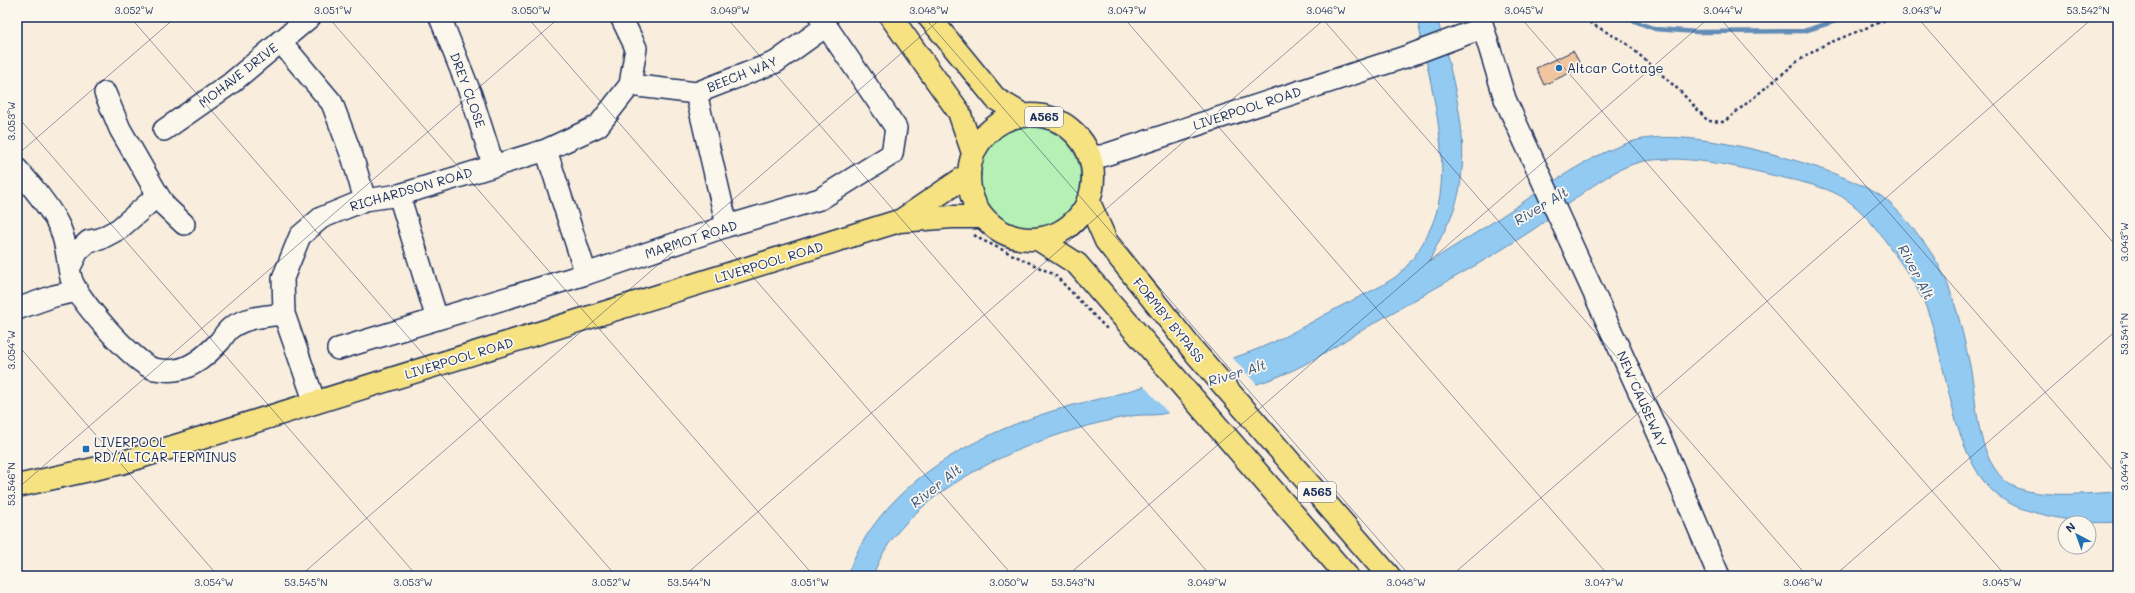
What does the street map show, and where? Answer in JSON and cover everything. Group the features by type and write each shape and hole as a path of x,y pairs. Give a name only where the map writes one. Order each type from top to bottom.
{"main road":[{"name":"A565","path":"890,17 959,112 971,163 970,189 975,204 983,217 999,230 1018,238 1038,238 1054,234 1068,226 1080,214 1088,200 1092,178 1089,156 1074,133 1064,125 1045,117 1025,116 1008,119 994,127 982,139 971,163"},
{"name":"A565","path":"928,17 996,99 1025,116"},
{"name":"LIVERPOOL ROAD","path":"899,221 971,163"},
{"name":"FORMBY BYPASS","path":"1088,200 1106,241 1193,350 1389,576"},
{"name":"LIVERPOOL ROAD","path":"17,486 121,463 899,221 952,217 983,217"},
{"name":"A565","path":"1038,238 1076,264 1347,576"}],"street":[{"name":"MOHAVE DRIVE","path":"164,130 230,84 310,17"},
{"name":"DREY CLOSE","path":"440,17 471,95 493,164"},
{"name":"RICHARDSON ROAD","path":"315,403 284,314 283,278 300,236 321,218 365,200 399,194 493,164 546,150 598,126 630,85 636,48 621,17"},
{"name":"BEECH WAY","path":"630,85 696,93 776,62 823,22"},
{"name":"MARMOT ROAD","path":"338,349 586,274 727,226 820,199 892,154 896,128 823,22"},
{"name":"LIVERPOOL ROAD","path":"1089,156 1102,156 1405,57 1454,38 1481,22"},
{"name":"NEW CAUSEWAY","path":"1481,22 1506,99 1663,444 1719,576"},
{"path":"280,41 332,103 353,159 365,200"},
{"path":"105,93 120,128 158,195 165,206 184,224"},
{"name":"BEECH WAY","path":"696,93 727,226"},
{"path":"546,150 586,274"},
{"path":"17,168 31,185 60,227 70,267 71,278 77,292 94,315 126,348 153,369 174,370 191,367 214,347 231,328 255,317 284,314"},
{"path":"399,194 437,319"},
{"path":"70,267 78,251 89,241 100,239 119,229 158,195"},
{"path":"17,309 54,296 77,292"}],"path":[{"path":"1579,17 1625,42 1680,91 1708,121 1724,122 1798,62 1824,45 1892,17"},
{"path":"952,217 980,240 1055,275 1110,332"}],"green space":[{"path":"1030,127 1049,131 1066,142 1077,159 1081,178 1077,197 1066,214 1049,225 1030,229 1011,225 994,214 983,197 979,178 983,159 994,142 1011,131"}],"water":[{"name":"River Alt","path":"1417,17 1437,17 1458,103 1463,147 1462,170 1457,201 1429,262 1584,163 1601,154 1634,141 1658,137 1689,138 1724,143 1760,151 1830,172 1859,184 1881,196 1897,210 1924,242 1938,263 1947,282 1955,304 1969,361 1982,439 1994,468 2004,480 2014,487 2027,491 2058,494 2118,492 2118,522 2097,523 2097,515 2057,515 2057,517 2031,512 2004,500 1986,484 1973,464 1962,439 1953,411 1933,329 1926,307 1909,275 1883,238 1864,215 1850,202 1833,192 1800,182 1729,165 1674,159 1640,162 1627,166 1614,173 1600,181 1534,229 1494,254 1315,358 1282,375 1168,413 1131,416 1097,423 1020,449 981,468 945,490 914,515 889,544 873,576 847,576 861,544 881,516 904,491 931,469 960,450 991,434 1065,407 1123,393 1250,352 1285,336 1394,278 1413,259 1423,242 1435,217 1440,194 1442,170 1441,144 1433,91"}],"pier":[{"path":"1231,356 1257,385 1169,414 1143,385"}],"building":[{"name":"Altcar Cottage","path":"1573,51 1582,67 1544,85 1536,68"}],"waterway":[{"path":"1624,17 1655,29 1697,32 1804,31 1848,17"}],"place":[{"name":"Altcar Cottage","path":"1559,68"},
{"name":"LIVERPOOL RD/ALTCAR TERMINUS","path":"86,449"}]}
